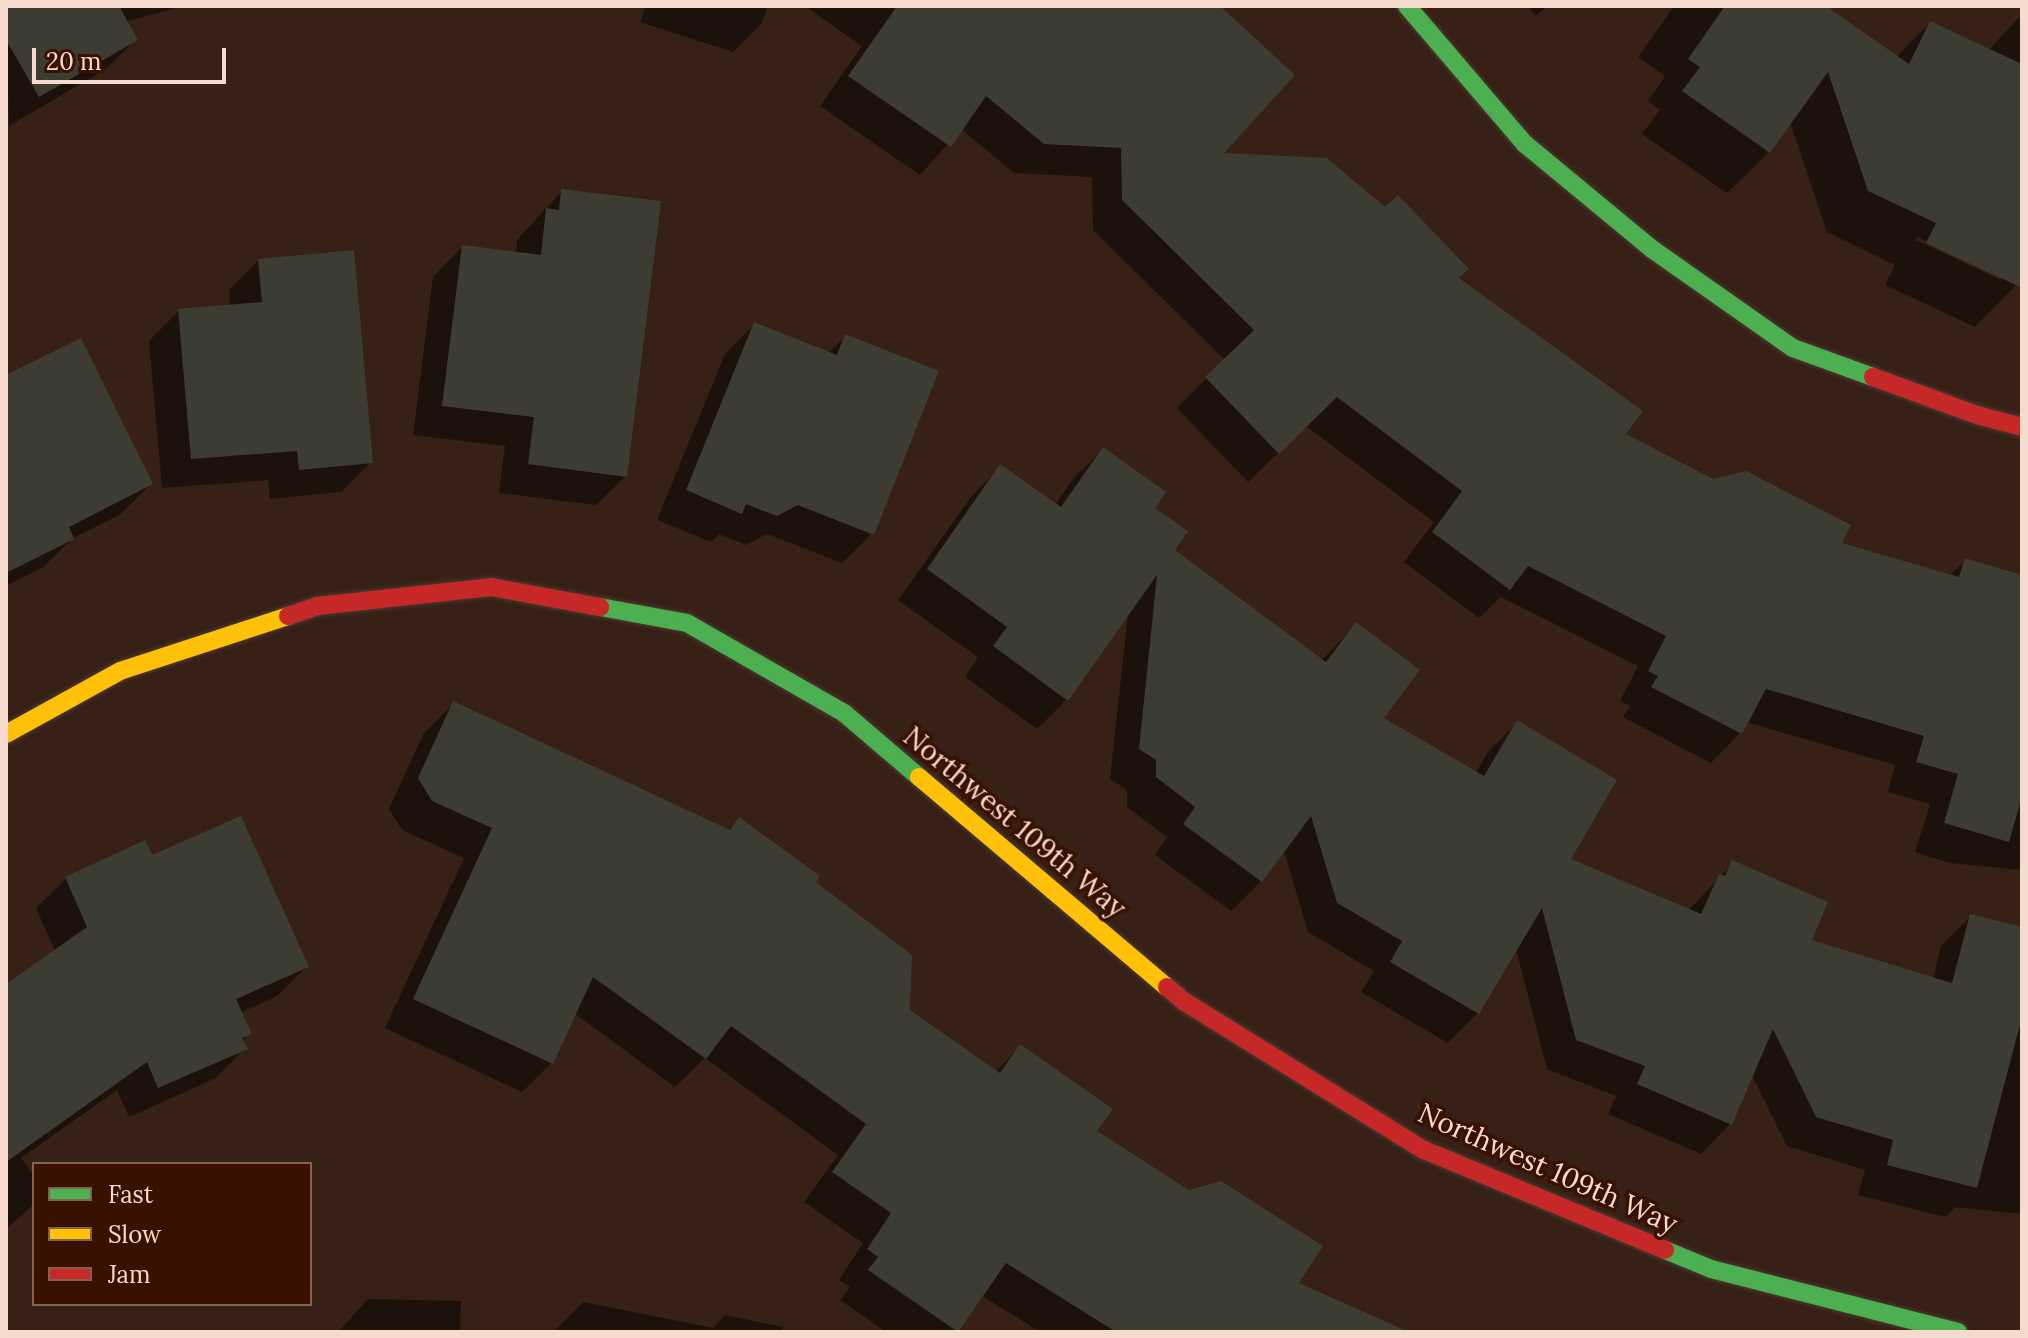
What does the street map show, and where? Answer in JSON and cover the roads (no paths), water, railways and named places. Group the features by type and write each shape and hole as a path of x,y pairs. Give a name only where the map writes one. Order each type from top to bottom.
{"street":[{"path":"1407,6 1525,144 1652,249 1793,348 1977,415 2022,427"},
{"name":"Northwest 109th Way","path":"6,734 120,671 317,606 491,587 687,623 844,713 1185,1002 1424,1150 1711,1269 1958,1332"}]}
